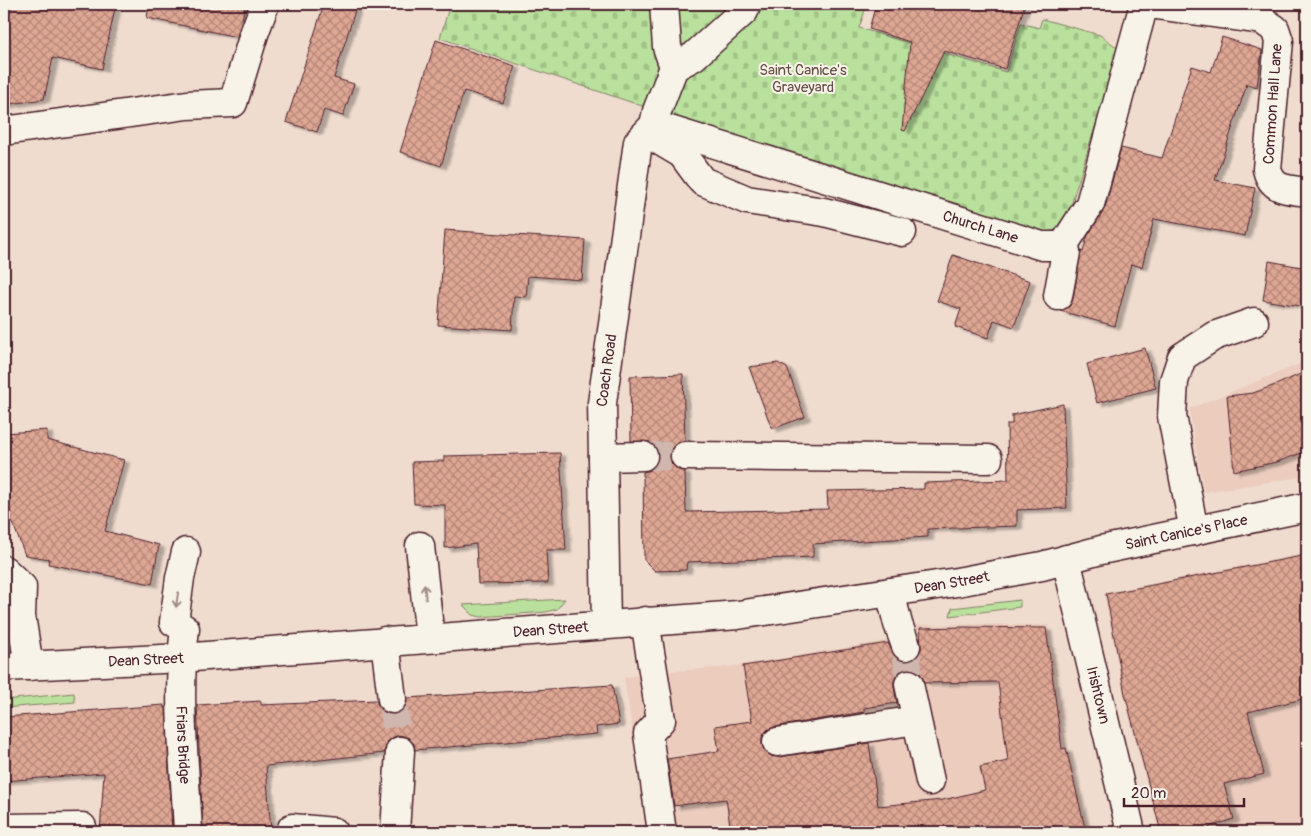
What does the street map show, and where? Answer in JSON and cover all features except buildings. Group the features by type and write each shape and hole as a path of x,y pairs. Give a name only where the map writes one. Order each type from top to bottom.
{"street":[{"path":"4,131 187,105 233,103 265,4"},
{"path":"664,4 667,47 674,67 693,57 744,11 747,4"},
{"path":"1058,296 1066,252 1063,246 1090,204 1144,4"},
{"name":"Common Hall Lane","path":"1148,4 1262,20 1275,29 1279,41 1279,60 1267,169 1270,180 1278,186 1307,192"},
{"name":"Coach Road","path":"606,624 602,403 638,142 650,129 674,67"},
{"path":"650,129 682,154 702,182 747,200 824,212 902,232"},
{"name":"Church Lane","path":"650,129 1042,246 1063,246"},
{"path":"1194,531 1172,416 1174,381 1182,357 1214,336 1254,322"},
{"path":"603,457 643,456"},
{"path":"685,456 988,459"},
{"name":"Saint Canice's Place","path":"1066,560 1307,507"},
{"path":"420,546 430,638"},
{"name":"Friars Bridge","path":"186,552 180,578 174,622 185,629 181,658 188,832"},
{"name":"Dean Street","path":"4,570 22,587 13,610 17,667 181,658 738,615 957,582 1066,560"},
{"name":"Irishtown","path":"1066,560 1131,832"},
{"path":"890,592 906,646"},
{"path":"645,621 661,720 648,734 662,832"},
{"path":"385,641 392,699"},
{"path":"909,684 930,781"},
{"path":"777,742 916,720"},
{"path":"395,832 400,751"},
{"path":"4,828 82,826"},
{"path":"292,828 334,832"}],"shaded area":[{"path":"1307,361 1307,476 1204,492 1189,409"},
{"path":"1307,553 1307,832 1159,832 1125,700 1104,593"},
{"path":"917,625 1048,625 1057,676 1062,725 1090,832 649,832 624,678 645,673 729,667 891,640"}],"green space":[{"name":"Saint Canice's Graveyard","path":"450,4 867,4 859,28 1006,72 1021,23 1039,28 1042,19 1100,35 1119,49 1064,228 1047,232 657,111 440,38"},
{"path":"565,599 557,609 546,612 481,617 473,615 463,605"},
{"path":"1020,600 1020,607 950,616 952,608"},
{"path":"74,693 75,702 4,708 4,700"}],"tunnel":[{"path":"643,456 685,456"},
{"path":"906,646 909,684"},
{"path":"392,699 400,751"}]}
